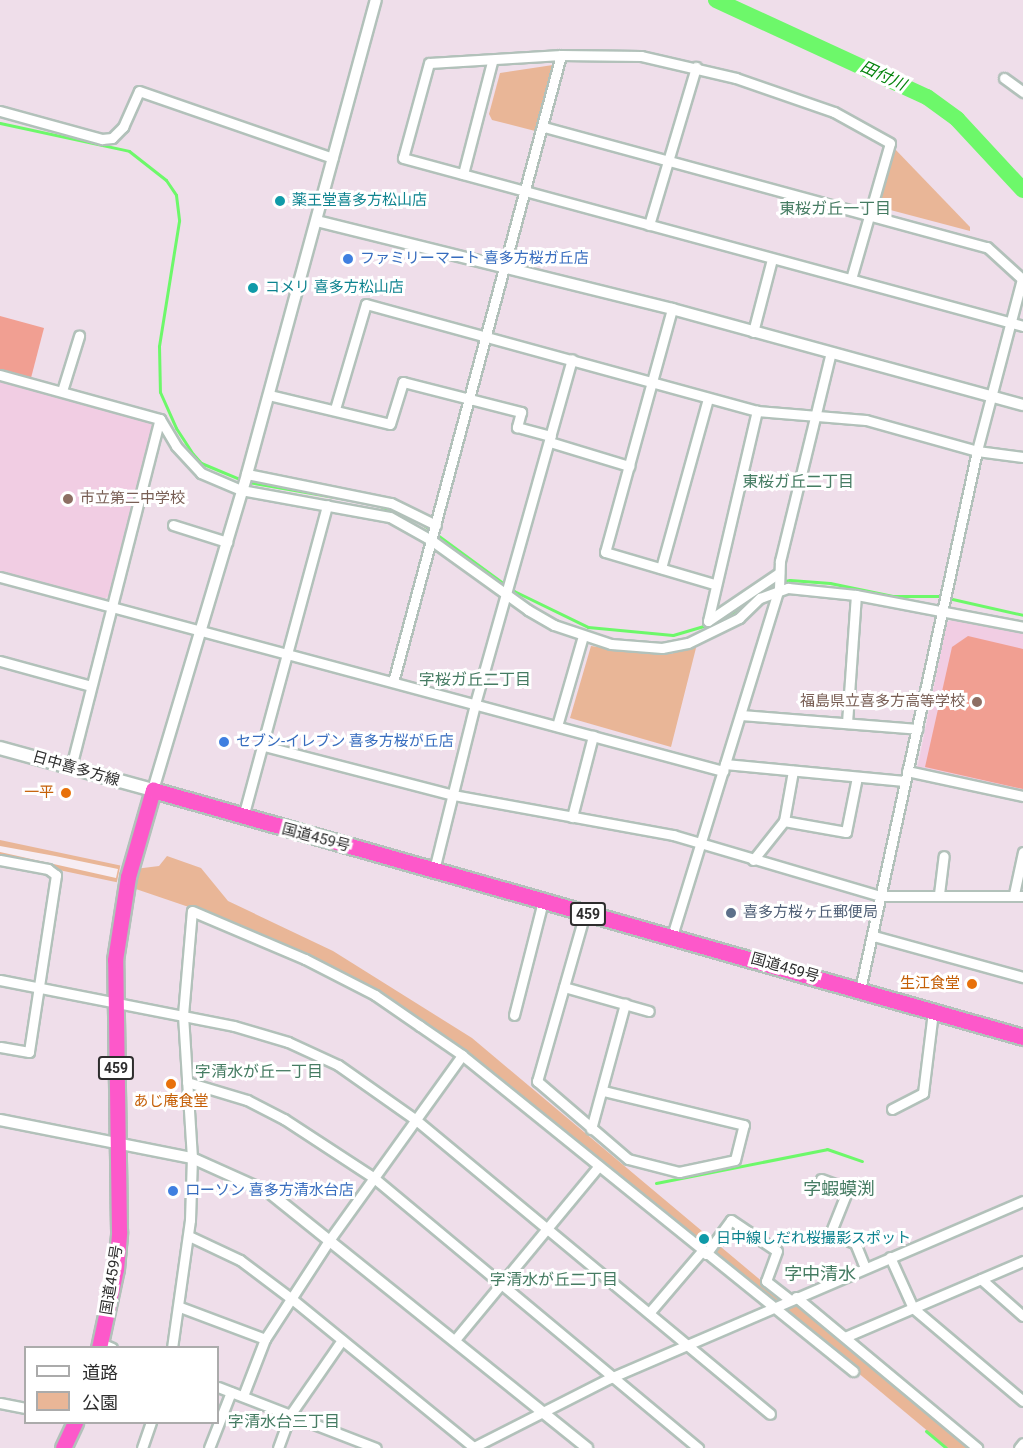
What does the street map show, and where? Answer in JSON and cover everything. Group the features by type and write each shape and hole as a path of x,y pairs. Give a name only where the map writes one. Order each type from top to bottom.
{"highway":[{"name":"国道459号","path":"104,1346 117,1259 119,1142 114,1001 120,920 153,790 1023,1037"},
{"path":"63,1448 74,1424"}],"main road":[{"name":"日中喜多方線","path":"0,748 153,790"}],"street":[{"path":"153,790 203,631 376,0"},
{"path":"393,682 468,398 544,127 561,55"},
{"path":"851,279 890,143 802,99 696,67 641,56 561,55 492,62 429,63 403,158 1023,326"},
{"path":"463,174 492,62"},
{"path":"649,225 696,67"},
{"path":"1004,78 1023,92"},
{"path":"0,111 102,139 112,138 123,127 139,92 333,158"},
{"path":"544,127 987,247 1022,279 977,451 944,613 905,776 874,936 860,990"},
{"path":"317,221 672,309 1023,405"},
{"path":"753,332 772,259"},
{"path":"335,409 366,304 758,411 816,414 866,420 977,451 1023,457"},
{"path":"672,309 654,382 605,552 714,584"},
{"path":"62,391 79,336"},
{"path":"672,936 779,590 779,573 831,352"},
{"path":"434,870 475,704 572,360"},
{"path":"0,375 160,419 201,474 241,490 390,517 431,540 507,596 554,625 583,636 639,647 688,643 708,636 779,590 856,595 1023,627"},
{"path":"269,395 390,424 403,382 521,412 517,427 629,465"},
{"path":"661,568 708,398"},
{"path":"758,411 714,584 708,621 779,573"},
{"path":"71,767 160,419"},
{"path":"247,474 391,503 436,525"},
{"path":"243,817 264,746 327,505"},
{"path":"173,525 227,542"},
{"path":"0,577 593,736 724,768 857,777 905,776 1023,796"},
{"path":"847,723 856,595"},
{"path":"557,726 583,636"},
{"path":"0,660 91,686"},
{"path":"741,715 917,729"},
{"path":"572,817 593,736"},
{"path":"264,746 453,795 700,843 880,896 1019,895 1023,852"},
{"path":"753,860 784,821 793,771"},
{"path":"784,821 846,832 857,777"},
{"path":"939,894 944,856"},
{"path":"0,860 48,869 56,875 29,1052 0,1047"},
{"path":"514,1015 543,901"},
{"path":"172,1346 180,1307 189,1236 192,1158 183,1015 192,911 305,959 375,995 462,1055 853,1371"},
{"path":"585,913 537,1081 628,1159 679,1172 735,1160 744,1125 603,1091"},
{"path":"874,936 1023,977"},
{"path":"0,980 183,1015 261,1034 312,1052 360,1078 416,1120 771,1414"},
{"path":"564,987 650,1011"},
{"path":"591,1129 625,1004"},
{"path":"892,1109 923,1093 933,1011"},
{"path":"243,1396 266,1340 330,1239 462,1055"},
{"path":"187,1082 247,1100 284,1119 374,1178 610,1378 698,1448"},
{"path":"0,1120 192,1158 270,1193 587,1448"},
{"path":"454,1341 599,1166"},
{"path":"821,1179 848,1189 830,1234 855,1243 865,1268"},
{"path":"189,1236 240,1260 292,1299 473,1448 541,1410 610,1378 1023,1201"},
{"path":"649,1313 731,1220 777,1251 766,1281 845,1337 977,1448"},
{"path":"890,1257 914,1308 1023,1401"},
{"path":"845,1337 1023,1261"},
{"path":"981,1279 1023,1316"},
{"path":"180,1307 266,1340"},
{"path":"278,1448 290,1415 342,1340"},
{"path":"219,1387 290,1415 349,1444 376,1448"},
{"path":"219,1423 231,1392"},
{"path":"0,1404 24,1408"},
{"path":"141,1448 150,1424"},
{"path":"209,1448 218,1424"},
{"path":"1019,1448 1023,1443"}],"shaded area":[{"path":"0,316 44,328 31,378 0,370"},
{"name":"市立第二中学校","path":"0,379 153,419 157,425 112,594 102,600 0,573"},
{"name":"福島県立喜多方高等学校","path":"952,620 1023,634 1023,791 917,770 947,622"},
{"name":"福島県立喜多方高等学校","path":"968,636 1023,649 1023,789 925,767 952,647"},
{"path":"0,846 118,869 116,878 0,852"}],"green space":[{"path":"553,65 539,132 492,120 489,114 500,73"},
{"path":"893,147 970,227 970,231 879,207"},
{"path":"697,644 671,747 570,718 591,646 637,653 671,654"},
{"path":"0,840 120,866 117,882 0,857"},
{"path":"167,856 201,868 228,901 333,951 472,1038 783,1299 775,1303 458,1050 294,951 224,919 130,887 135,869 159,866"},
{"path":"793,1304 800,1307 970,1448 948,1448 784,1311"}],"waterway":[{"name":"田付川","path":"716,0 927,97 957,119 1023,190"},
{"path":"0,123 129,151 166,180 176,195 179,221 159,346 160,392 176,428 201,463 242,480"},
{"path":"248,482 363,502"},
{"path":"375,504 421,523 514,591 588,627 673,635 724,620 772,584 790,580 830,583 893,596 939,596 1023,615"},
{"path":"656,1183 827,1149 862,1161"},
{"path":"926,1431 946,1448"}],"place":[{"name":"薬王堂喜多方松山店","path":"280,201"},
{"name":"ファミリーマート 喜多方桜ガ丘店","path":"348,259"},
{"name":"コメリ 喜多方松山店","path":"253,288"},
{"name":"市立第二中学校","path":"68,499"},
{"name":"福島県立喜多方高等学校","path":"977,702"},
{"name":"セブン-イレブン 喜多方桜が丘店","path":"224,742"},
{"name":"一平","path":"66,793"},
{"name":"喜多方桜ヶ丘郵便局","path":"731,913"},
{"name":"生江食堂","path":"972,984"},
{"name":"あじ庵食堂","path":"171,1084"},
{"name":"ローソン 喜多方清水台店","path":"173,1191"},
{"name":"日中線しだれ桜撮影スポット","path":"704,1239"}],"district":[{"name":"東桜ガ丘一丁目","path":"835,209"},
{"name":"東桜ガ丘二丁目","path":"798,482"},
{"name":"字桜ガ丘二丁目","path":"475,680"},
{"name":"字清水が丘一丁目","path":"259,1072"},
{"name":"字蝦蟆渕","path":"839,1189"},
{"name":"字中清水","path":"820,1274"},
{"name":"字清水が丘二丁目","path":"554,1280"},
{"name":"字清水台三丁目","path":"284,1422"}]}
